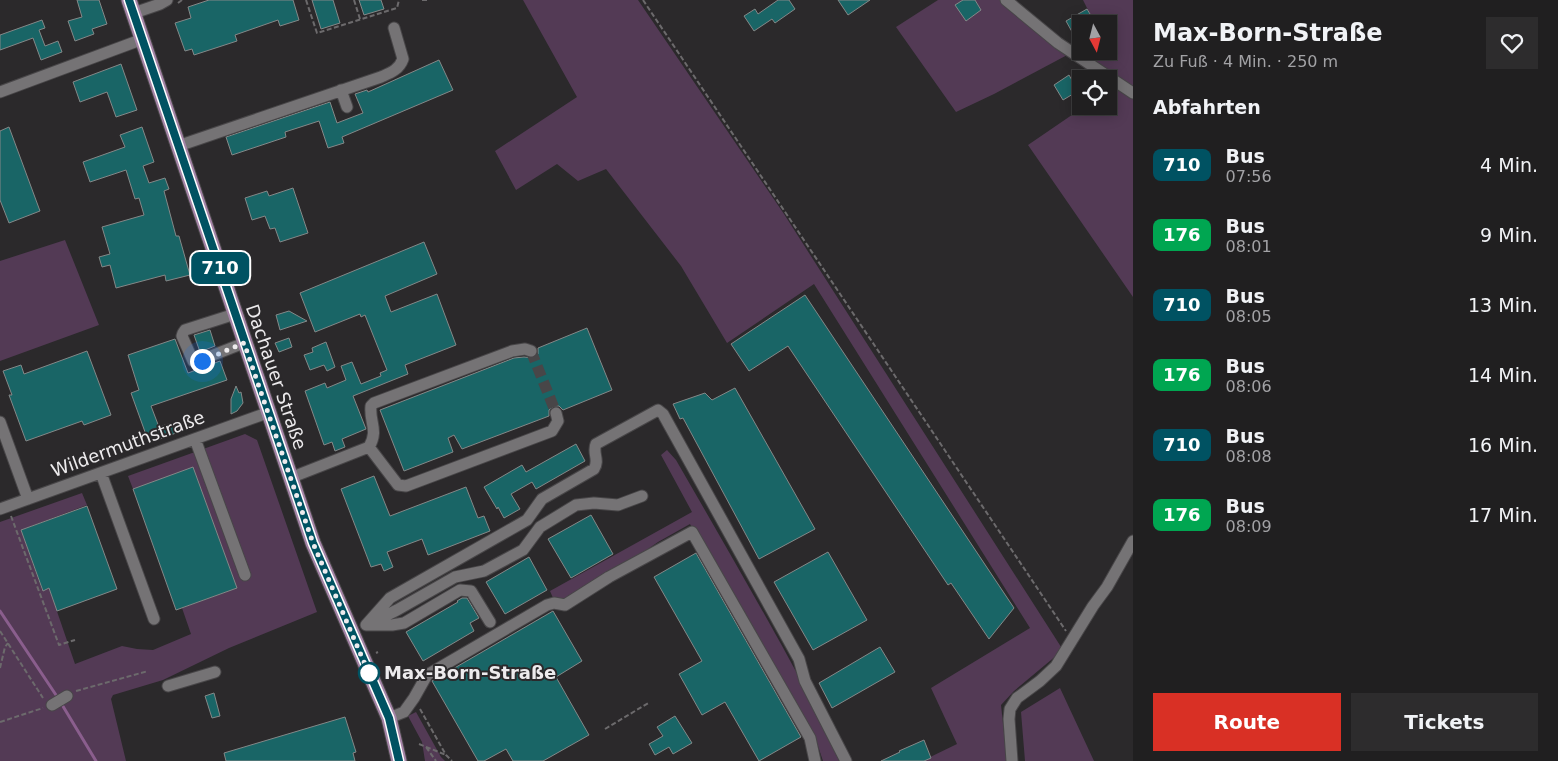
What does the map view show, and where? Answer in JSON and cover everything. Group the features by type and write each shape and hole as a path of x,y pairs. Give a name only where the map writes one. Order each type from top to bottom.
{"main road":[{"name":"Dachauer Straße","path":"132,6 290,478 313,543 350,632 389,718 399,761"}],"street":[{"path":"132,6 160,4 167,0"},
{"path":"1006,0 1058,43 1133,93"},
{"path":"178,146 389,73 402,64 403,60 394,28"},
{"path":"0,92 142,39"},
{"path":"341,90 347,107"},
{"path":"235,314 185,330 182,336 193,361 198,362 244,343"},
{"path":"290,478 369,448 373,441 374,430 370,411 374,403 512,351 526,349 531,351"},
{"path":"366,625 390,598 527,520 542,499 594,469 597,460 594,450 596,444 658,410 663,414 799,659 805,682 846,761"},
{"name":"Wildermuthstraße","path":"4,508 268,412"},
{"path":"369,448 398,485 406,486 552,430 558,421 556,413"},
{"path":"0,422 28,499"},
{"path":"195,439 245,575"},
{"path":"101,473 154,619"},
{"path":"350,632 397,610 455,577 484,571 523,550 540,527 576,506 594,503 618,505 642,496"},
{"path":"389,718 404,712 427,675 547,605 565,605 609,577 692,532 810,738 815,761"},
{"path":"1012,761 1010,709 1017,698 1056,666 1107,587 1133,540"},
{"path":"366,625 404,623 460,590 471,592 490,622"},
{"path":"168,686 215,672"},
{"path":"50,706 67,696"}],"path":[{"path":"306,0 317,33 397,8 399,0"},
{"path":"354,0 360,19"},
{"path":"422,0 427,0"},
{"path":"643,0 1069,636 1070,645"},
{"path":"4,508 59,645 75,640"},
{"path":"0,630 50,706 0,722"},
{"path":"0,668 5,647 8,643"},
{"path":"67,696 81,689 148,671"},
{"path":"414,698 446,755 452,761"},
{"path":"605,730 650,702"},
{"path":"419,744 446,755"},
{"path":"425,746 436,761"}],"shaded area":[{"path":"523,0 638,0 784,214 1063,650 1014,691 1001,705 1007,761 922,761 957,744 931,688 1030,628 814,284 727,343 681,266 606,169 578,181 557,164 516,190 495,151 577,97"},
{"path":"938,0 1003,0 1071,53 956,112 896,27"},
{"path":"1083,0 1133,0 1133,297 1028,145 1072,115 1117,115 1117,84 1119,83 1117,82 1117,70 1098,70 1088,64 1092,60 1118,60 1118,15 1090,15"},
{"path":"65,240 99,325 0,361 0,261"},
{"path":"245,434 257,440 317,612 229,648 163,680 113,695 111,699 126,761 0,761 0,522 82,493 87,505 21,530 42,590 49,588 75,664 122,646 153,650 191,634 182,608 237,588 193,468 133,489 128,476"},
{"path":"667,450 676,460 761,609 843,761 823,761 817,743 690,524 570,598 553,598 550,591 692,512 661,455"},
{"path":"1060,688 1094,761 1025,761 1021,712"},
{"path":"416,712 445,761 425,761 422,742 408,716"}],"building":[{"path":"77,0 99,0 107,24 92,29 94,34 75,41 68,21 82,17"},
{"path":"209,0 293,0 299,20 280,26 278,20 235,35 237,41 194,55 192,49 185,51 175,23 191,18 188,7"},
{"path":"312,0 333,0 340,23 321,29"},
{"path":"359,0 381,0 384,9 364,15"},
{"path":"778,0 789,0 795,9 775,23 772,19 754,31 744,16 755,9 758,14"},
{"path":"838,0 870,0 848,15"},
{"path":"963,0 975,0 981,10 966,21 955,5"},
{"path":"1087,9 1091,15 1076,15"},
{"path":"1072,18 1072,32 1066,21"},
{"path":"42,20 45,28 39,30 45,46 58,41 62,52 41,60 33,38 0,50 0,35"},
{"path":"439,60 453,90 342,137 344,143 328,148 319,121 285,132 286,137 232,155 226,137 330,102 337,123 363,113 355,94 367,90 368,92"},
{"path":"121,64 137,110 116,117 107,92 80,102 73,82"},
{"path":"1069,75 1072,80 1072,95 1063,100 1054,85"},
{"path":"9,127 40,211 9,223 0,200 0,131"},
{"path":"142,127 154,162 143,166 149,183 165,178 169,189 164,191 176,236 179,236 190,275 166,281 165,275 116,288 110,265 102,267 99,257 110,254 102,227 144,215 139,198 135,199 126,170 90,182 83,162 125,147 120,135"},
{"path":"293,188 308,233 280,242 275,228 270,229 265,216 252,220 245,198 267,191 269,196"},
{"path":"424,242 437,274 385,296 391,312 437,294 456,345 405,365 408,374 353,396 366,429 342,439 345,447 335,451 332,442 324,445 305,391 325,383 327,388 346,380 341,366 352,362 361,384 381,376 380,373 387,370 365,315 361,317 360,314 315,332 300,293"},
{"path":"805,295 1014,608 989,639 951,583 948,585 788,346 749,371 731,344"},
{"path":"289,311 307,321 280,330 276,315"},
{"path":"587,328 612,390 563,410 559,406 554,406 549,410 549,416 462,449 454,435 448,438 453,452 404,471 380,410 514,358 533,358 538,354 538,348"},
{"path":"210,330 215,346 200,352 194,335"},
{"path":"289,338 292,347 279,352 275,343"},
{"path":"175,339 188,373 220,361 227,380 151,406 159,427 172,423 176,433 149,443 131,393 139,390 128,355"},
{"path":"326,342 335,367 327,371 324,365 310,370 304,355 313,352 312,348"},
{"path":"87,351 111,415 84,425 82,421 26,441 9,395 12,395 3,371 21,365 24,374"},
{"path":"236,386 239,393 241,392 243,403 237,411 231,414 231,399"},
{"path":"735,388 815,529 759,559 683,418 680,419 673,404 705,393 712,400"},
{"path":"576,444 585,461 536,489 532,482 511,494 520,509 504,518 484,487 522,465 526,472"},
{"path":"193,467 237,588 176,610 133,489"},
{"path":"374,476 390,516 466,487 478,518 484,516 490,531 428,555 422,539 387,552 393,567 384,571 381,564 371,567 341,489"},
{"path":"87,506 117,589 57,611 49,588 43,591 21,530"},
{"path":"591,515 613,554 571,578 548,539"},
{"path":"828,552 867,620 813,650 774,582"},
{"path":"696,553 801,737 759,761 725,702 702,715 679,674 702,661 654,577"},
{"path":"529,557 547,590 505,614 486,582"},
{"path":"462,598 467,598 479,618 470,623 474,631 423,661 406,632"},
{"path":"553,611 582,661 556,677 589,735 543,761 513,761 506,749 484,761 478,761 432,681"},
{"path":"880,647 895,672 832,708 819,683"},
{"path":"214,693 220,716 212,718 205,696"},
{"path":"675,716 692,743 673,754 669,747 655,755 649,744 663,736 657,727"},
{"path":"345,717 356,752 353,753 355,761 226,761 224,753"},
{"path":"924,740 931,758 924,761 881,761 899,751"}],"waterway":[{"path":"0,611 58,698"},
{"path":"61,703 96,761"}],"tunnel":[{"path":"531,351 556,413"}],"bus line":[{"name":"710","path":"129,0 313,543 389,718 399,761"}],"place":[{"name":"Max-Born-Straße","path":"369,673"}],"route":[{"path":"202,361 244,343 313,543 370,676 369,673"}]}
